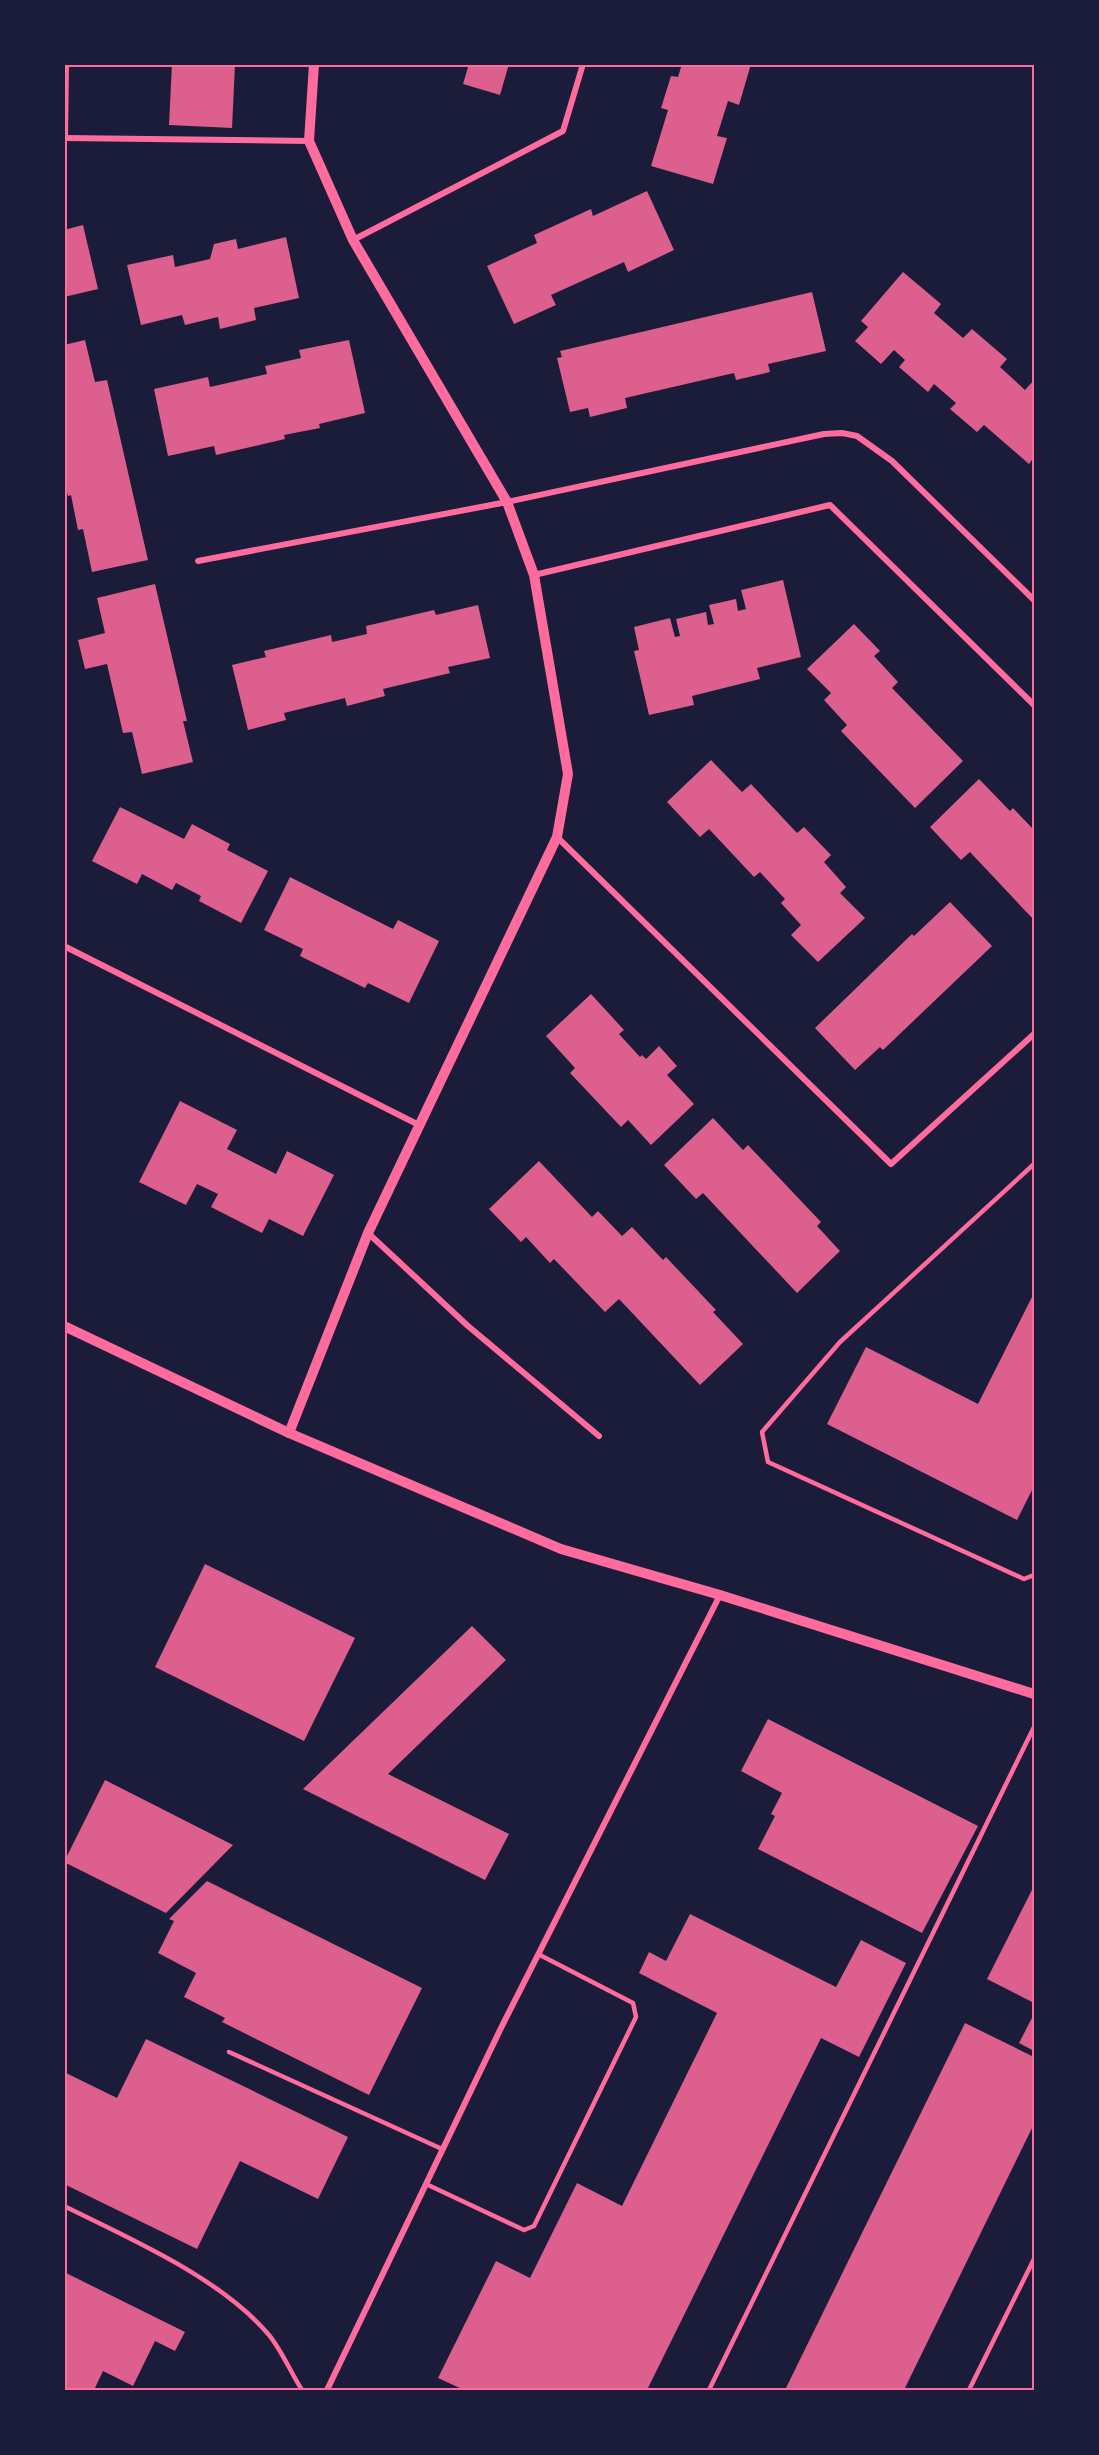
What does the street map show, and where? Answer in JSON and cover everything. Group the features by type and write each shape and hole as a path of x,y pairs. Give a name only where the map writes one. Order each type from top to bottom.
{"street":[{"path":"66,64 65,138 309,141"},
{"path":"289,1433 368,1233 557,837 568,774 534,575 507,502 353,240 309,141 314,64"},
{"path":"353,240 564,130 583,64"},
{"path":"198,561 507,502 842,433 858,436 892,461 1035,600"},
{"path":"534,575 830,505 1035,705"},
{"path":"557,837 891,1164 1035,1034"},
{"path":"64,946 419,1125"},
{"path":"368,1233 468,1326 599,1436"},
{"path":"64,1326 289,1433 561,1549 720,1595 1035,1694"},
{"path":"327,2391 538,1954 720,1595"}],"lane":[{"path":"1035,1164 840,1342 762,1432 768,1462 1024,1579 1035,1575"},
{"path":"710,2391 1035,1727"},
{"path":"426,2184 524,2230 534,2226 621,2048 636,2017 633,2003 538,1954"},
{"path":"229,2052 442,2149"},
{"path":"64,2206 153,2251 222,2291 269,2336 302,2391"},
{"path":"969,2391 1035,2259"}],"building":[{"path":"172,64 235,64 232,128 169,125"},
{"path":"469,64 509,64 500,95 463,84"},
{"path":"682,64 751,64 739,105 728,101 717,136 727,138 713,184 651,166 668,110 661,108 671,76 678,77"},
{"path":"647,191 674,250 628,272 624,262 551,295 556,305 514,324 487,266 537,243 534,235 591,209 593,216"},
{"path":"83,225 98,289 64,297 64,230"},
{"path":"286,237 299,298 254,308 256,320 220,329 218,317 185,325 182,315 141,325 127,265 173,255 175,267 210,259 214,244 236,239 238,249"},
{"path":"903,272 941,304 934,313 963,338 972,329 1007,359 1000,367 1025,390 1034,380 1034,457 1029,464 984,425 977,432 950,409 956,403 934,384 928,392 899,367 905,360 894,350 881,364 855,341 868,327 861,321"},
{"path":"812,292 826,351 768,364 770,372 736,380 734,373 625,398 627,408 590,417 588,408 570,412 557,358 562,357 560,351"},
{"path":"85,340 95,382 107,380 148,560 92,572 83,529 78,530 71,495 68,496 64,481 64,345"},
{"path":"349,340 365,413 319,424 320,428 284,435 285,439 216,455 214,446 168,456 154,389 208,377 210,387 267,374 265,366 301,358 299,350"},
{"path":"783,580 801,657 757,668 760,679 692,696 694,705 649,715 634,651 639,650 634,627 670,618 675,637 680,636 676,619 706,612 708,625 714,624 709,605 736,599 738,611 746,609 741,590"},
{"path":"155,584 187,721 183,721 193,762 142,774 132,732 123,733 107,664 85,669 78,640 105,633 97,598"},
{"path":"478,605 490,658 448,667 450,673 383,689 385,696 347,706 345,698 284,713 286,720 248,730 232,665 266,657 264,651 331,635 332,642 367,634 366,626 434,610 436,615"},
{"path":"854,624 880,651 874,656 898,682 892,688 963,761 915,808 841,731 847,725 824,700 831,693 807,669"},
{"path":"711,760 742,792 751,784 797,833 804,827 831,855 824,862 846,887 840,893 865,918 818,962 791,935 801,925 781,903 785,899 760,872 754,877 709,829 700,837 667,802"},
{"path":"979,779 1010,811 1013,808 1034,830 1034,920 970,852 961,860 930,827"},
{"path":"120,807 184,839 192,824 230,844 227,850 268,871 241,923 199,901 201,896 176,883 172,890 142,874 137,884 92,861"},
{"path":"290,877 393,929 398,920 439,941 409,1003 368,983 365,988 300,956 303,949 264,930"},
{"path":"950,902 992,946 883,1050 880,1047 855,1070 815,1028 912,934 914,936"},
{"path":"591,994 624,1030 619,1034 640,1057 642,1055 646,1059 659,1046 677,1066 667,1075 694,1104 651,1145 628,1120 621,1127 570,1073 575,1068 546,1036"},
{"path":"180,1101 237,1130 227,1149 276,1174 287,1151 334,1175 303,1236 269,1219 262,1233 211,1207 218,1194 197,1184 186,1205 139,1182"},
{"path":"713,1118 743,1150 748,1145 821,1222 817,1226 840,1251 797,1293 703,1193 696,1199 664,1165"},
{"path":"539,1161 592,1217 598,1211 622,1236 632,1227 663,1260 666,1257 716,1310 713,1312 743,1344 700,1385 619,1299 605,1312 554,1259 550,1263 526,1237 521,1242 489,1209"},
{"path":"1034,1293 1034,1486 1017,1520 827,1424 866,1347 978,1404"},
{"path":"205,1564 355,1638 304,1741 155,1667"},
{"path":"472,1626 506,1660 388,1774 509,1834 485,1880 303,1789"},
{"path":"768,1719 978,1826 922,1933 758,1849 775,1816 771,1814 782,1793 741,1771"},
{"path":"105,1780 233,1845 166,1913 64,1862"},
{"path":"207,1881 422,1988 369,2095 222,2022 225,2018 184,1997 196,1973 158,1953 174,1921 169,1919"},
{"path":"1034,1886 1034,2003 987,1979"},
{"path":"690,1914 836,1987 861,1940 906,1963 859,2057 821,2038 647,2390 464,2390 438,2378 496,2261 530,2278 577,2183 622,2206 717,2013 639,1973 649,1952 666,1961"},
{"path":"1034,2014 1034,2051 1019,2043"},
{"path":"965,2023 1034,2057 1034,2124 904,2390 785,2390"},
{"path":"146,2039 348,2137 318,2199 240,2161 197,2249 64,2184 64,2072 117,2098"},
{"path":"64,2272 185,2332 175,2351 155,2341 133,2386 103,2371 94,2390 64,2390"}]}
